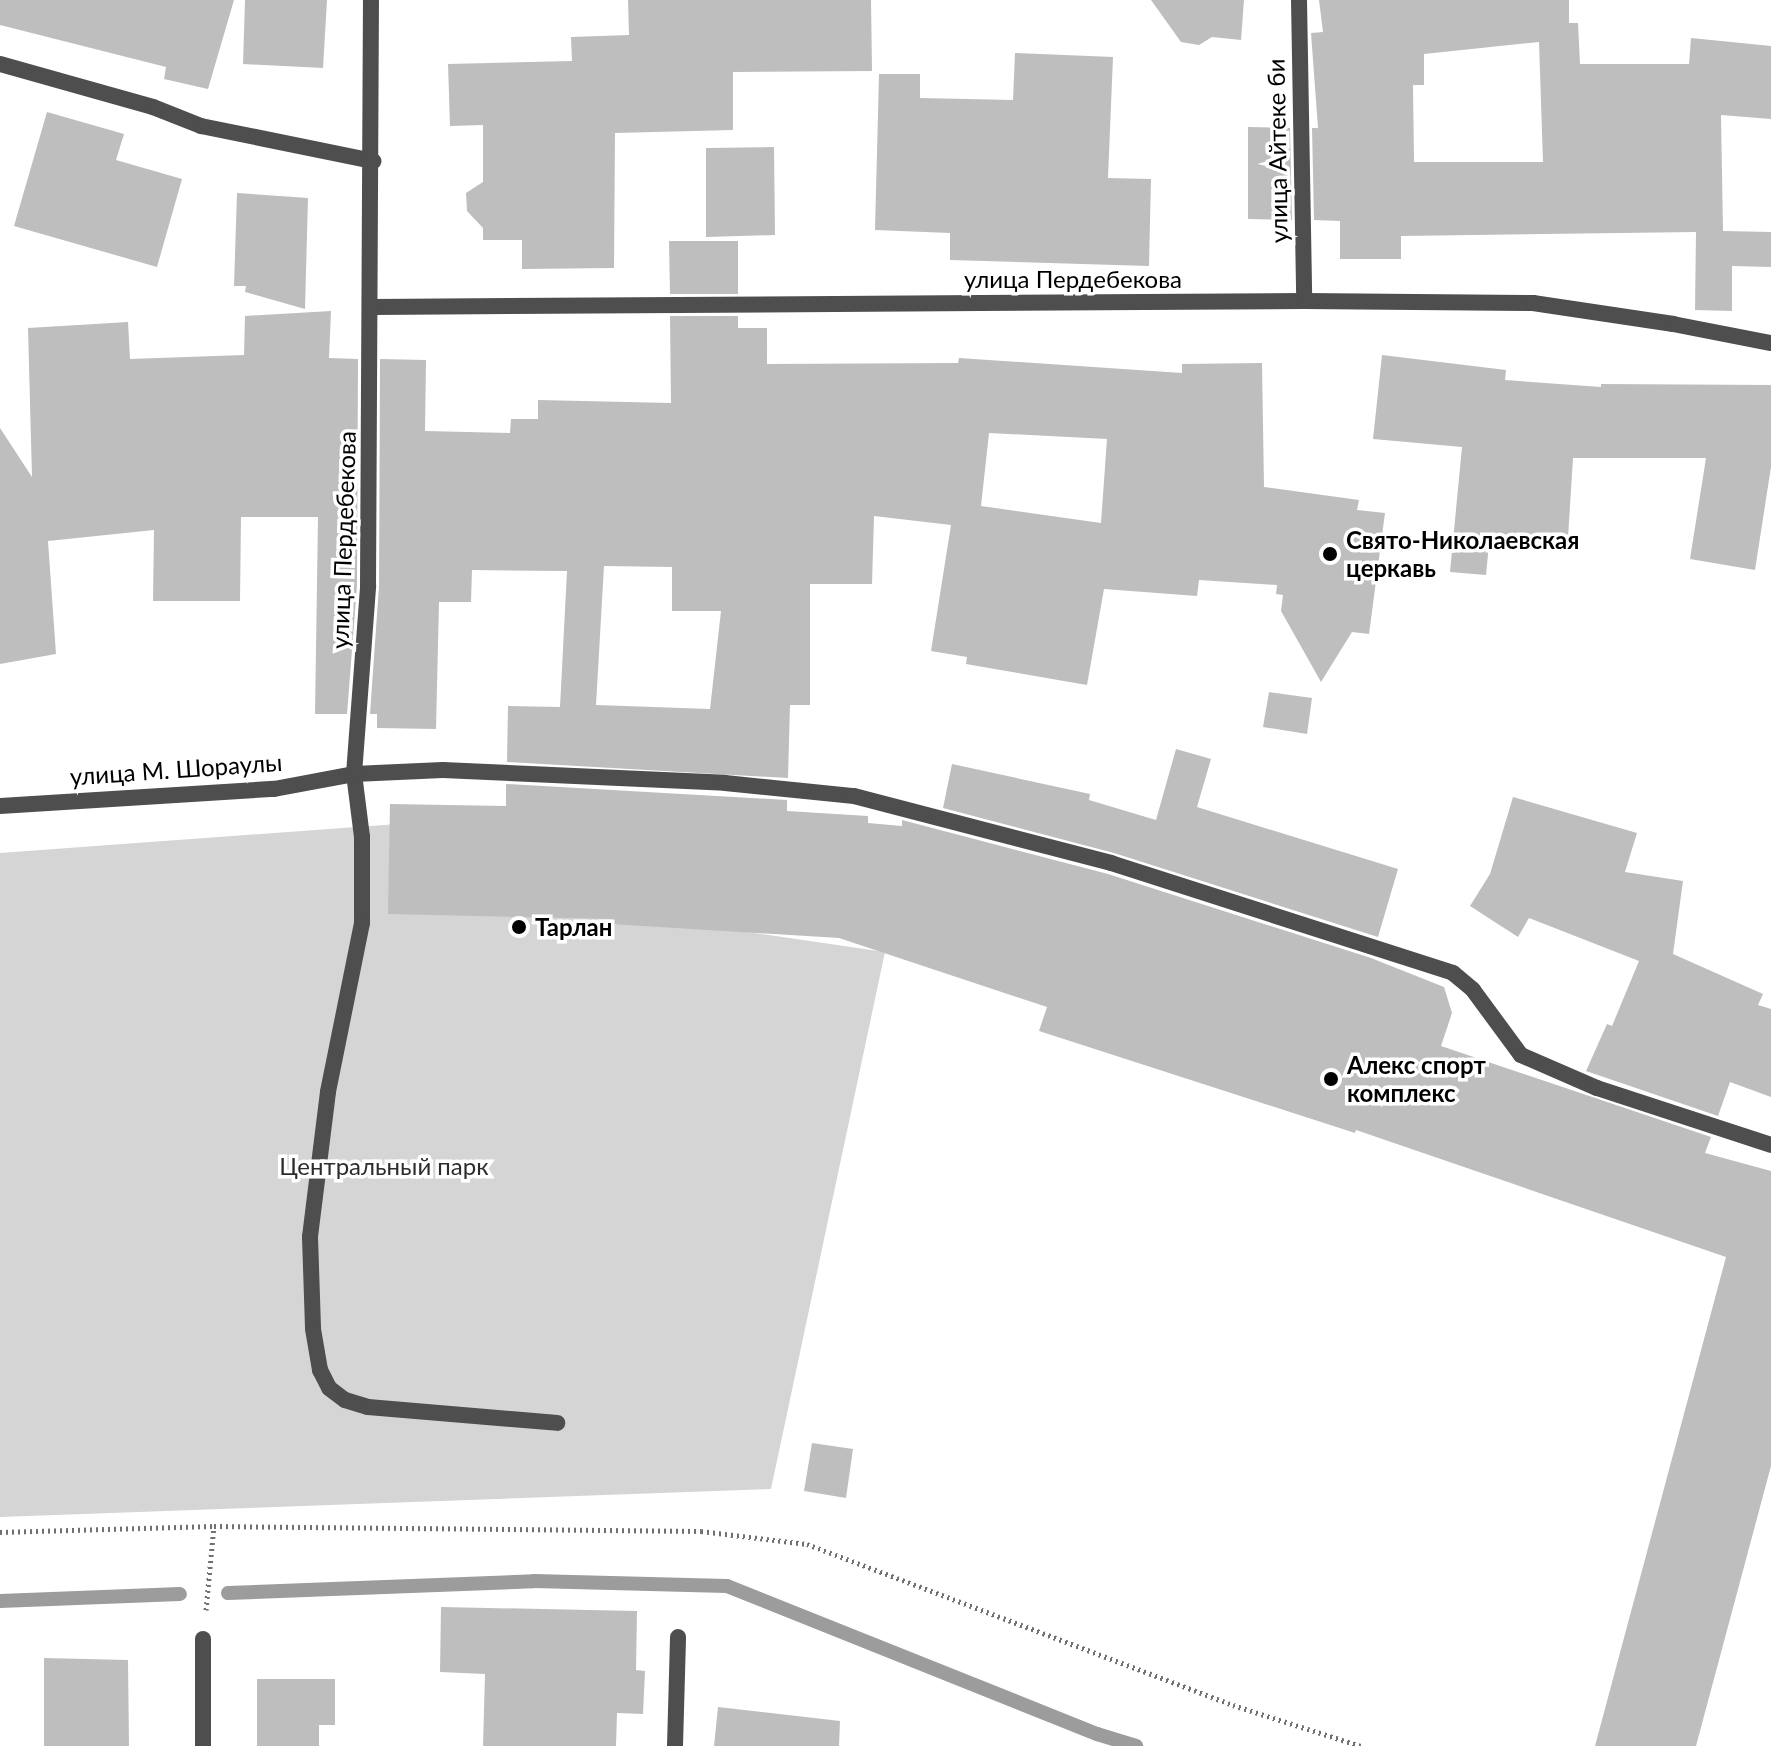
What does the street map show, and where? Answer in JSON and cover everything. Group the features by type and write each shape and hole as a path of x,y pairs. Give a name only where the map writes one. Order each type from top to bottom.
{"street":[{"name":"улица Пердебекова","path":"371,0 373,161 368,586 354,774 362,837 362,923 328,1092 310,1237 313,1329 320,1370 329,1388 345,1400 368,1407 557,1423"},
{"name":"улица Айтеке би","path":"1299,0 1304,301"},
{"path":"0,64 153,107 201,126 373,161"},
{"name":"улица Пердебекова","path":"372,307 1304,301 1533,303 1673,324 1771,343"},
{"name":"улица М. Шораулы","path":"0,806 274,789 354,774 443,770 725,783 854,796 1111,863 1453,973 1473,990 1521,1055 1597,1088 1771,1145"},
{"path":"675,1746 678,1637"},
{"path":"203,1639 203,1746"}],"path":[{"path":"203,1639 214,1526"},
{"path":"0,1532 214,1526 701,1531 807,1544 1233,1705 1361,1746"}],"green space":[{"name":"Центральный парк","path":"618,808 624,914 885,952 771,1489 0,1517 0,853"}],"building":[{"path":"0,0 234,0 208,89 164,79 166,67 0,25"},
{"path":"245,0 327,0 323,68 243,64"},
{"path":"628,0 871,0 872,71 733,72 733,130 615,133 614,268 522,269 522,240 483,240 483,228 467,211 466,193 483,182 483,125 450,126 448,64 572,61 571,37 629,35"},
{"path":"1151,0 1244,0 1241,40 1212,37 1199,45 1181,42"},
{"path":"1319,0 1569,0 1569,23 1578,23 1580,64 1689,64 1691,38 1771,46 1771,119 1721,115 1723,231 1771,232 1771,267 1732,266 1732,311 1695,310 1696,232 1401,236 1401,259 1340,259 1340,221 1314,220 1312,128 1318,128 1311,33 1323,32","holes":["1539,42 1543,162 1414,162 1413,85 1424,85 1424,54"]},
{"path":"1015,53 1113,57 1108,178 1151,179 1149,266 950,260 950,233 875,230 879,74 920,74 920,98 1013,100"},
{"path":"47,112 124,134 116,160 182,179 157,267 14,226"},
{"path":"1248,127 1290,128 1292,220 1248,219"},
{"path":"774,147 775,235 706,237 706,148"},
{"path":"237,193 308,198 305,309 245,292 246,286 234,286"},
{"path":"669,241 738,241 738,294 670,294"},
{"path":"331,311 329,358 358,359 357,586 347,714 315,714 318,517 241,517 240,601 153,601 154,530 48,541 56,654 0,664 0,428 32,477 28,328 128,322 130,359 244,355 245,316"},
{"path":"670,316 738,316 738,328 767,328 767,364 958,363 959,358 1182,373 1182,364 1262,363 1264,487 1359,500 1357,510 1385,513 1369,634 1352,632 1321,682 1281,611 1283,595 1276,594 1277,585 1199,580 1197,596 1104,589 1087,685 966,664 967,657 931,651 951,525 874,516 872,584 810,584 810,705 790,705 788,778 507,762 508,706 560,707 567,571 472,570 471,602 439,602 436,729 377,728 377,714 370,714 379,586 380,359 426,360 425,431 510,433 511,419 538,419 538,400 671,403","holes":["989,433 1107,439 1101,523 981,506","604,566 672,567 672,611 721,611 710,709 596,705"]},
{"path":"1382,355 1506,370 1505,380 1601,387 1601,384 1771,385 1771,467 1755,570 1690,559 1706,458 1573,458 1568,538 1490,534 1486,575 1450,572 1462,447 1373,439"},
{"path":"1269,692 1312,698 1307,734 1263,727"},
{"path":"1176,749 1211,759 1197,807 1398,869 1378,937 1114,853 943,808 952,764 1090,794 1089,800 1156,820"},
{"path":"506,784 787,800 787,811 868,816 868,823 902,826 902,820 1108,874 1371,958 1444,987 1452,1013 1441,1046 1711,1137 1705,1153 1771,1171 1771,1466 1696,1746 1595,1746 1726,1257 1356,1130 1355,1133 1039,1031 1047,1007 839,938 611,924 611,919 388,914 390,804 506,806"},
{"path":"1513,797 1637,833 1625,872 1683,881 1673,954 1763,994 1758,1005 1771,1009 1771,1097 1730,1082 1718,1116 1586,1071 1607,1024 1612,1026 1639,961 1529,918 1518,937 1470,906 1490,874"},
{"path":"812,1443 853,1449 846,1498 804,1491"},
{"path":"441,1607 637,1611 636,1670 645,1671 643,1714 617,1713 616,1746 483,1746 485,1674 440,1672"},
{"path":"44,1658 128,1660 129,1746 44,1746"},
{"path":"257,1679 335,1679 335,1725 319,1725 319,1746 257,1746"},
{"path":"718,1707 840,1721 839,1746 714,1746"}],"waterway":[{"path":"228,1593 534,1581 727,1586 1097,1734 1136,1746"},
{"path":"0,1601 180,1594"}],"place":[{"name":"Свято-Николаевская церкавь","path":"1330,554"},
{"name":"Тарлан","path":"519,927"},
{"name":"Алекс спорт комплекс","path":"1331,1079"}]}
